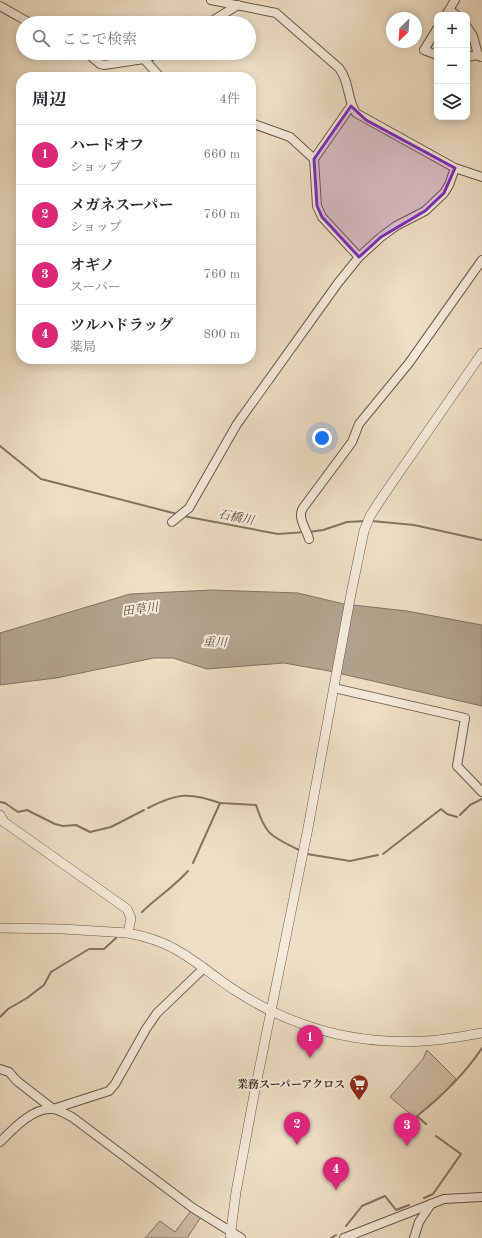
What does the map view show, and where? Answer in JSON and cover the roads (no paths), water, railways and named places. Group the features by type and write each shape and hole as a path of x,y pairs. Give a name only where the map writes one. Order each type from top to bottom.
{"street":[{"path":"211,0 238,3 276,13 344,74 351,106 356,113 366,120 455,168 482,177"},
{"path":"451,12 455,0"},
{"path":"219,16 238,3"},
{"path":"0,6 18,16"},
{"path":"470,31 480,56 470,57"},
{"path":"434,34 424,50 434,54"},
{"path":"95,60 104,65 137,60"},
{"path":"145,60 156,72"},
{"path":"351,106 314,159 317,206 322,217 359,257"},
{"path":"256,125 290,137 314,159"},
{"path":"172,521 189,508 237,424 359,257 396,226 425,211 444,193 449,185 455,168"},
{"path":"309,539 300,513 303,508 352,442 359,424 409,363 482,260"},
{"path":"231,1235 236,1192 364,531 370,516 419,442 482,353"},
{"path":"334,688 465,718 457,766 482,792"},
{"path":"0,815 9,826 126,909 131,918 128,933"},
{"path":"0,928 63,929 128,933 157,941 174,948 234,990 272,1010 313,1028 336,1034 371,1041 426,1041 482,1033"},
{"path":"0,1142 21,1121 45,1109 53,1108 109,1091 115,1084 146,1029 157,1013 204,968"},
{"path":"0,1069 9,1072 17,1081 53,1108 72,1117 231,1235 241,1238"},
{"path":"344,1238 444,1199 482,1197"},
{"path":"414,1238 419,1222 431,1203"}],"water":[{"path":"212,590 298,593 344,604 407,611 482,625 482,706 329,671 284,663 207,669 173,658 154,658 56,678 0,685 0,633 130,594"}],"waterway":[{"name":"石橋川","path":"0,446 41,479 177,514"},
{"name":"石橋川","path":"183,516 278,534 305,532"},
{"name":"石橋川","path":"309,532 323,530 347,522 365,521"},
{"name":"石橋川","path":"372,521 414,525 482,540"},
{"path":"148,808 167,799 183,796 200,797 220,803"},
{"path":"460,815 470,805 482,799"},
{"path":"0,802 5,803 18,812 27,810 55,824 63,826 76,825 90,832 111,827 144,810"},
{"path":"193,863 220,803 256,805 263,823 271,834 299,850"},
{"path":"383,854 441,809 447,814 457,817"},
{"path":"307,854 350,861 378,855"},
{"path":"142,912 188,871"},
{"path":"0,1017 8,1009 27,998 44,985 51,972 89,949 104,949 116,938"},
{"path":"426,1124 417,1116 452,1084 468,1067 482,1048"},
{"path":"424,1198 433,1194 461,1154 436,1136"},
{"path":"346,1226 362,1206 385,1196 396,1210 409,1205"},
{"path":"331,1238 336,1235"}],"place":[{"name":"ハードオフ","path":"310,1058"},
{"name":"業務スーパーアクロス","path":"359,1101"},
{"name":"メガネスーパー","path":"297,1145"},
{"name":"オギノ","path":"407,1146"},
{"name":"ツルハドラッグ","path":"336,1190"}],"water label":[{"name":"田草川","path":"140,609"},
{"name":"重川","path":"215,642"}]}
